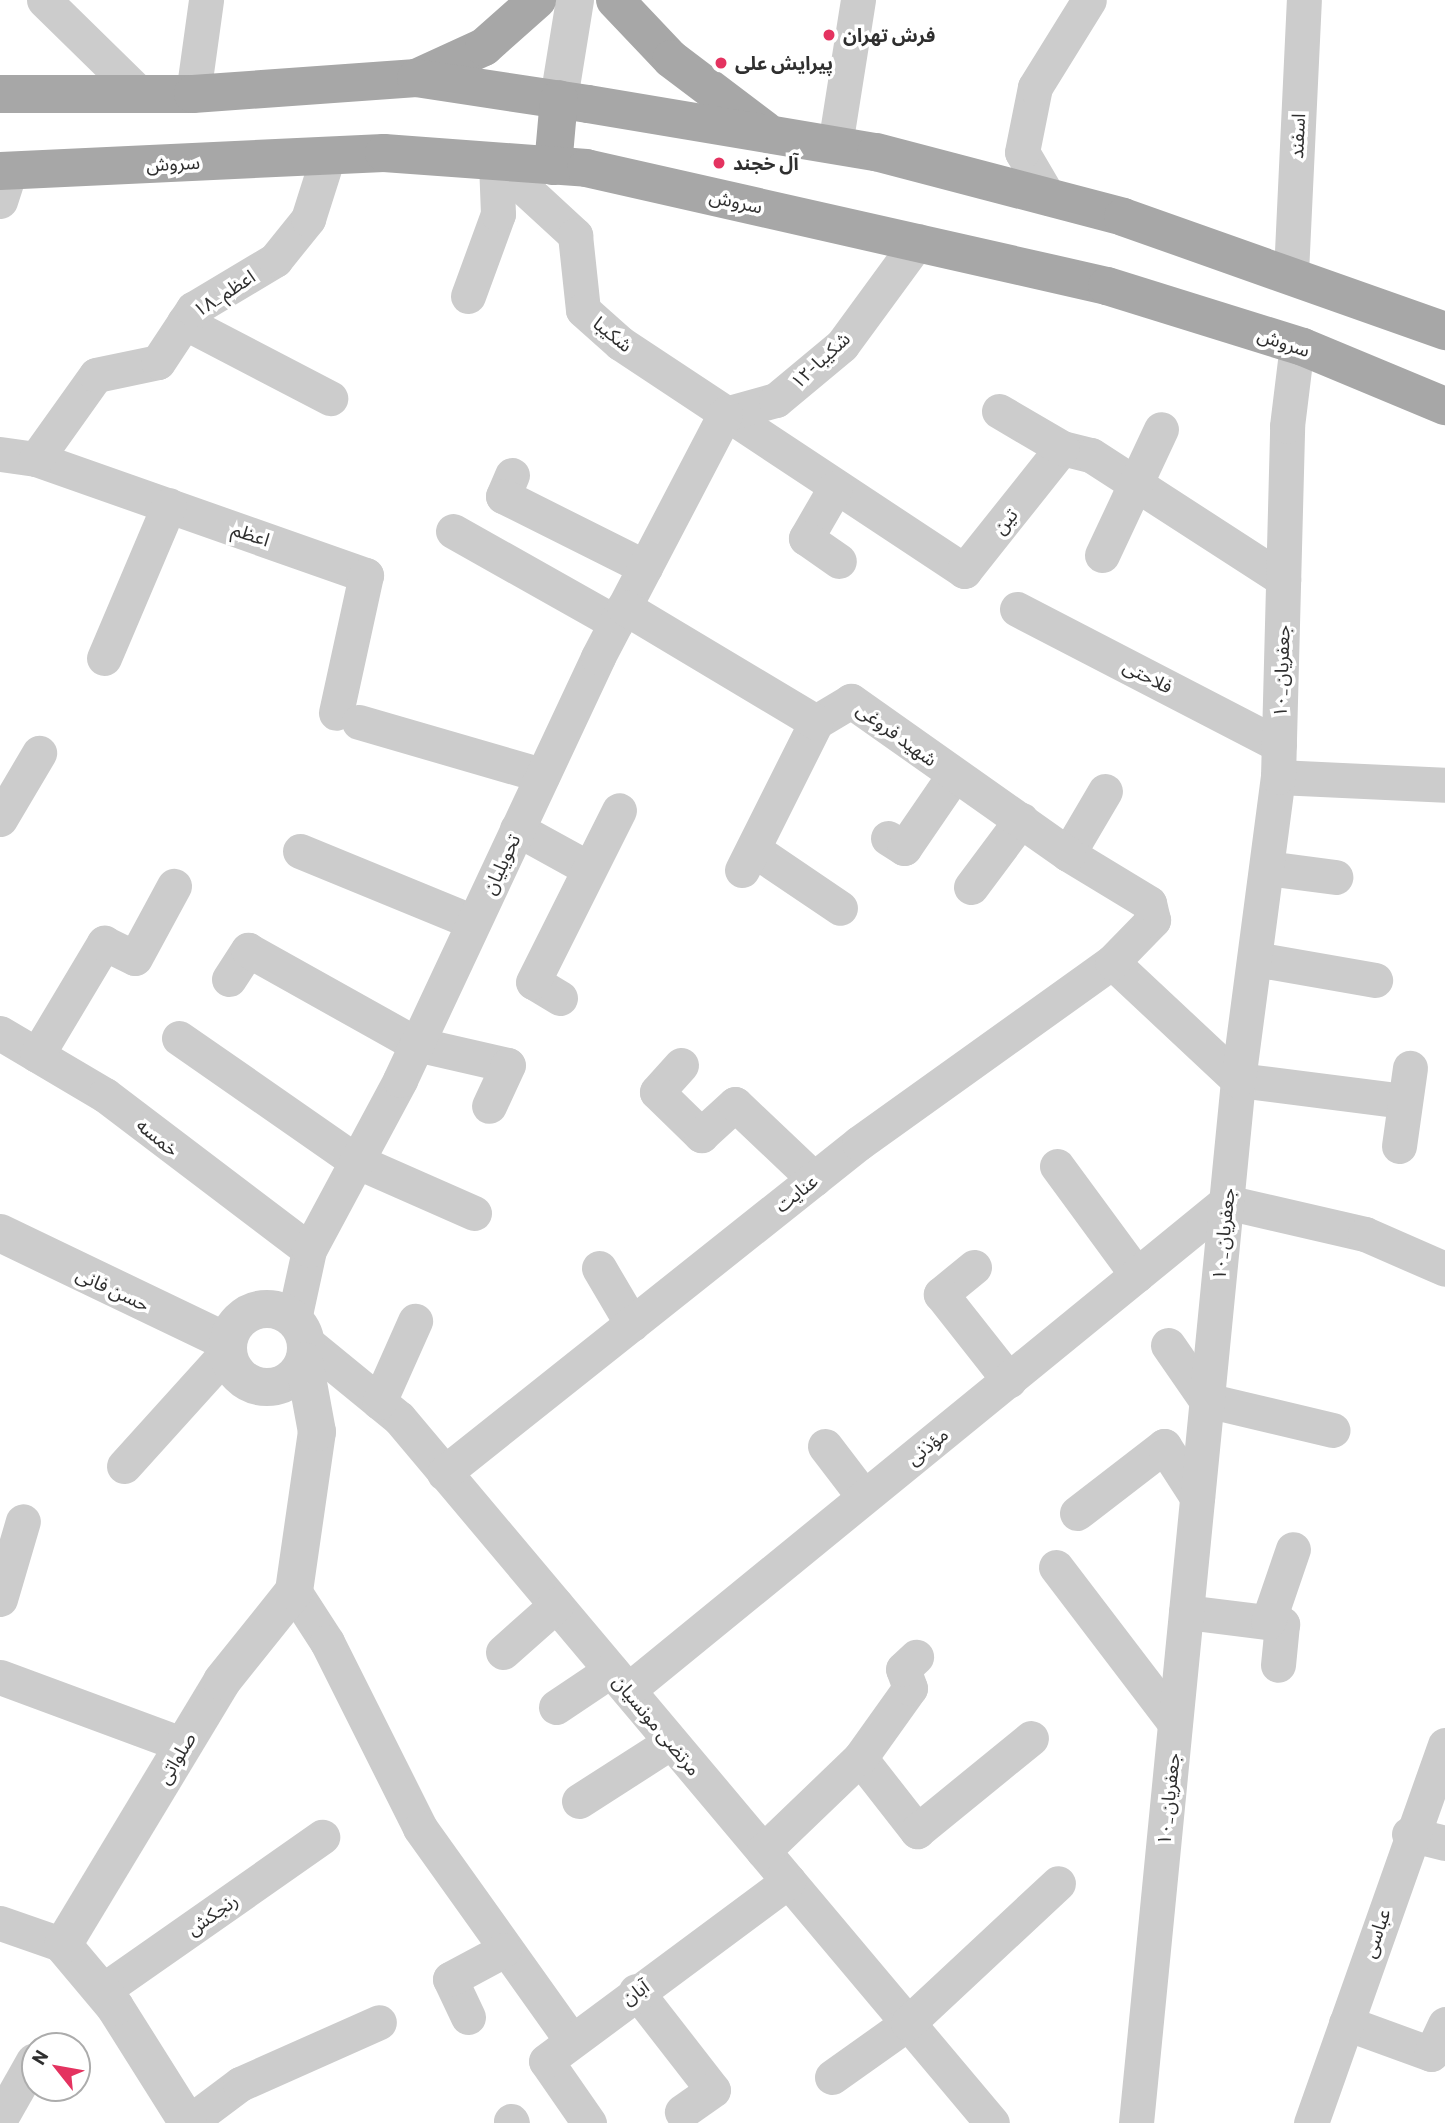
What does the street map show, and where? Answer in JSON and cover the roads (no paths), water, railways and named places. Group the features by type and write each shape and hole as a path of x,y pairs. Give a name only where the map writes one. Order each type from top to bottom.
{"main road":[{"path":"416,78 484,47 537,0"},
{"path":"615,0 671,60 769,134"},
{"path":"0,94 193,94 416,78 559,99 835,145 1049,198 1291,273 1445,331"},
{"path":"553,166 559,99"},
{"name":"سروش","path":"3,181 328,156 553,166 918,241 1107,286 1297,345 1445,406"}],"street":[{"path":"44,0 140,94"},
{"path":"193,94 206,0"},
{"path":"559,99 575,0"},
{"path":"835,145 858,0"},
{"path":"1049,198 1022,152 1035,87 1089,0"},
{"name":"اسفند","path":"1291,273 1304,0"},
{"name":"۱۸_اعظم","path":"36,459 96,375 158,362 192,309 275,260 308,219 328,156"},
{"path":"468,296 498,214 496,162"},
{"name":"شکیبا","path":"496,162 575,235 583,310 724,414"},
{"name":"۱۲-شکیبا","path":"724,414 776,400 842,345 918,241"},
{"path":"184,322 330,398"},
{"name":"۱۰_جعفریان","path":"1136,2123 1238,1080 1267,868 1278,761 1287,426 1297,345"},
{"path":"999,411 1062,449 1091,455 1283,579"},
{"name":"تین","path":"724,414 964,571 1062,449"},
{"name":"تحویلیان","path":"301,1341 309,1250 416,1044 620,615 724,414"},
{"path":"1102,555 1161,429"},
{"name":"اعظم","path":"0,454 36,459 366,575 347,718 542,775"},
{"path":"512,475 502,496 645,567"},
{"path":"835,488 806,538 839,561"},
{"path":"104,658 169,505"},
{"path":"453,531 620,615 816,722 748,859 840,908"},
{"name":"فلاحتی","path":"1017,609 1278,761"},
{"name":"شهید فروغی","path":"816,722 851,701 1068,854 1149,903 1153,920"},
{"path":"0,819 39,752"},
{"path":"1278,761 1445,785"},
{"path":"888,838 904,848 954,775"},
{"path":"1068,854 1105,791"},
{"path":"560,998 533,982 569,915 586,867 619,810"},
{"path":"971,887 1021,820"},
{"path":"517,830 586,867"},
{"path":"300,850 473,922"},
{"path":"1267,868 1335,877"},
{"path":"37,1055 104,943 135,958 174,886"},
{"name":"عنایت","path":"443,1473 814,1179 1112,962 1153,920"},
{"path":"229,979 248,950 416,1044 508,1065 489,1106"},
{"path":"1255,959 1375,980"},
{"path":"1112,962 1238,1080 1405,1101"},
{"name":"خمسه","path":"0,1033 105,1095 309,1250"},
{"path":"179,1038 356,1161 474,1213"},
{"path":"681,1065 657,1092 701,1135 735,1104 814,1179"},
{"path":"1399,1146 1410,1068"},
{"path":"1057,1166 1137,1275"},
{"path":"1226,1202 1365,1234 1445,1269"},
{"name":"مؤذنی","path":"556,1707 619,1680 864,1497 1226,1202"},
{"name":"حسن فانی","path":"0,1233 228,1347"},
{"path":"974,1267 941,1294 1009,1380"},
{"path":"599,1268 632,1324"},
{"path":"124,1466 228,1347 246,1314 262,1308 301,1341 317,1432 294,1591 327,1642 420,1829 504,1951 570,2038"},
{"path":"379,1402 415,1321"},
{"path":"228,1347 235,1372 262,1386 292,1378 301,1341"},
{"name":"مرتضی مونسیان","path":"301,1341 379,1402 443,1473 992,2123"},
{"path":"1168,1345 1206,1400 1333,1430"},
{"path":"825,1446 864,1497"},
{"path":"1077,1513 1164,1446 1197,1497"},
{"path":"0,1599 23,1521"},
{"path":"1268,1622 1293,1549"},
{"path":"1056,1567 1175,1723"},
{"name":"صلواتی","path":"63,1945 222,1681 294,1591"},
{"path":"503,1652 556,1605"},
{"path":"1186,1612 1282,1624 1278,1665"},
{"path":"763,1852 860,1758 910,1688 903,1670 916,1657"},
{"path":"0,1677 184,1745"},
{"path":"860,1758 917,1831 1031,1738"},
{"path":"579,1801 671,1742"},
{"name":"عباسی","path":"1311,2123 1409,1835 1445,1746"},
{"path":"1409,1835 1445,1843"},
{"name":"رنجکش","path":"102,1991 323,1837"},
{"name":"آبان","path":"589,2123 546,2061 570,2038 788,1881"},
{"path":"832,2077 908,2023 1058,1883"},
{"path":"0,1923 63,1945 102,1991 188,2123 240,2084 379,2022"},
{"path":"468,2017 450,1979 504,1951"},
{"path":"636,1991 713,2090 681,2112"},
{"path":"1346,2023 1430,2054 1445,2024"},
{"path":"0,2119 21,2083"}],"place":[{"name":"فرش تهران","path":"829,35"},
{"name":"پیرایش علی","path":"721,63"},
{"name":"آل خجند","path":"719,163"}]}
